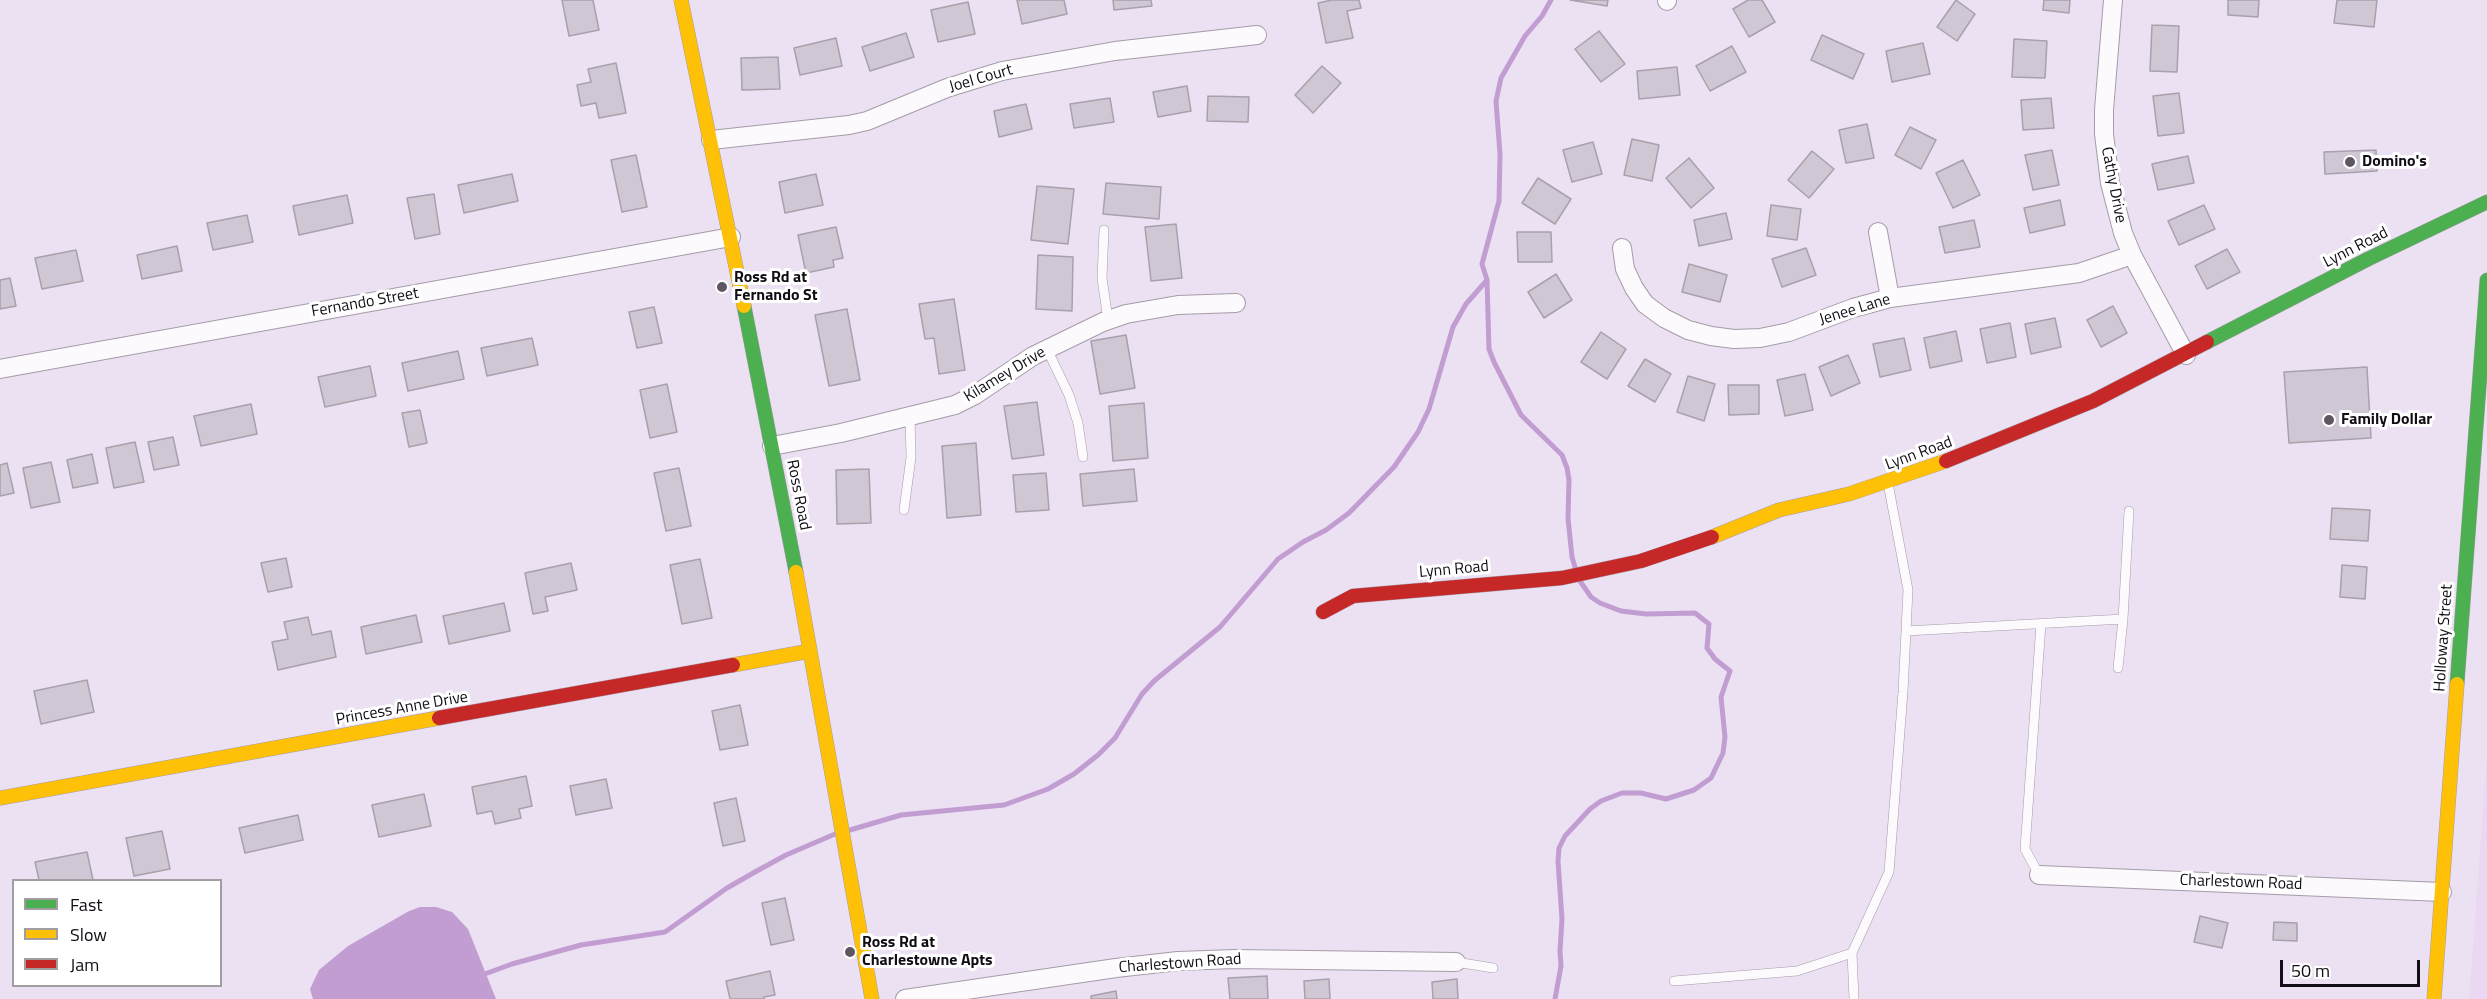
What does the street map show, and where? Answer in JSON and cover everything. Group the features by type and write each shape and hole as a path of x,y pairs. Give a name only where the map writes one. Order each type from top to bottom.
{"main road":[{"name":"Ross Road","path":"681,0 772,446 872,999"},
{"name":"Lynn Road","path":"1323,612 1353,596 1562,578 1641,561 1693,546 1779,510 1888,483 2036,426 2093,401 2368,259 2487,202"},
{"name":"Holloway Street","path":"2434,999 2487,280"},
{"name":"Princess Anne Drive","path":"0,798 810,651"}],"street":[{"name":"Cathy Drive","path":"2113,0 2104,134 2116,208 2132,255 2186,355"},
{"name":"Joel Court","path":"711,140 867,121 947,88 1002,71 1115,51 1257,35"},
{"path":"1878,232 1890,298"},
{"name":"Fernando Street","path":"0,369 731,237"},
{"name":"Jenee Lane","path":"1622,248 1625,269 1645,304 1664,318 1688,330 1734,339 1760,338 1789,332 1853,308 1890,298 2079,273 2132,255"},
{"name":"Kilamey Drive","path":"772,446 956,405 975,395 1016,366 1108,320 1150,309 1178,305 1236,303"},
{"name":"Charlestown Road","path":"2039,875 2442,892"},
{"name":"Charlestown Road","path":"905,999 1178,961 1275,959 1456,962"}],"lane":[{"path":"1104,230 1102,278 1108,320"},
{"path":"1047,349 1069,395 1078,423 1083,457"},
{"path":"904,510 911,457 910,417"},
{"path":"1854,999 1852,953 1889,872 1906,631 1908,590 1888,483"},
{"path":"2118,668 2129,511"},
{"path":"1906,631 2123,619"},
{"path":"2039,875 2025,849 2041,624"},
{"path":"1674,981 1797,971 1852,953"},
{"path":"1456,962 1493,968"}],"shaded area":[{"path":"2487,756 2487,999 2469,999"},
{"path":"420,907 436,907 452,912 468,929 496,999 313,999 310,989 319,970 348,946"}],"building":[{"path":"562,0 593,0 599,30 569,36"},
{"path":"1017,0 1064,0 1067,14 1022,24"},
{"path":"1113,0 1151,0 1152,6 1114,10"},
{"path":"1332,0 1359,0 1361,8 1347,11 1353,38 1326,43 1318,3"},
{"path":"1570,0 1608,0 1607,6"},
{"path":"1748,0 1762,0 1775,22 1749,37 1733,9"},
{"path":"1956,0 1975,14 1957,41 1937,27"},
{"path":"2044,0 2070,0 2069,13 2043,10"},
{"path":"2228,0 2259,0 2258,17 2228,15"},
{"path":"2337,0 2377,0 2374,27 2334,23"},
{"path":"968,2 975,34 938,42 931,10"},
{"path":"2152,25 2179,26 2177,72 2150,71"},
{"path":"1599,31 1625,64 1601,82 1575,49"},
{"path":"906,33 914,57 870,71 862,47"},
{"path":"1822,35 1864,54 1853,79 1811,60"},
{"path":"836,38 842,66 800,75 794,48"},
{"path":"2014,39 2047,41 2045,78 2012,77"},
{"path":"1923,43 1930,74 1892,82 1886,51"},
{"path":"1732,46 1746,72 1710,91 1696,66"},
{"path":"778,57 780,89 742,90 741,58"},
{"path":"616,63 626,113 599,118 596,103 581,106 577,85 591,82 588,69"},
{"path":"1322,66 1341,83 1313,113 1295,95"},
{"path":"1677,67 1680,95 1639,99 1637,71"},
{"path":"1187,86 1191,111 1158,117 1153,92"},
{"path":"2179,93 2184,133 2158,136 2153,96"},
{"path":"1208,96 1249,97 1248,122 1207,121"},
{"path":"1110,98 1114,122 1074,128 1070,104"},
{"path":"2051,98 2054,128 2023,130 2021,100"},
{"path":"1026,104 1032,129 999,137 994,111"},
{"path":"1867,124 1874,158 1846,163 1839,130"},
{"path":"1910,127 1936,140 1921,169 1895,155"},
{"path":"1632,139 1659,145 1652,181 1624,175"},
{"path":"1593,142 1602,174 1572,182 1563,150"},
{"path":"2052,150 2059,185 2033,190 2025,155"},
{"name":"Domino's","path":"2376,150 2377,171 2325,174 2324,152"},
{"path":"1812,151 1834,169 1809,198 1788,180"},
{"path":"636,155 647,207 622,212 611,160"},
{"path":"2188,156 2194,183 2158,190 2152,164"},
{"path":"1689,158 1714,188 1691,208 1666,178"},
{"path":"1963,160 1980,195 1953,208 1936,173"},
{"path":"512,174 518,201 464,213 458,185"},
{"path":"816,174 823,205 785,213 779,182"},
{"path":"1538,178 1571,199 1555,224 1522,203"},
{"path":"1106,183 1161,187 1159,219 1103,214"},
{"path":"1037,186 1074,189 1068,244 1031,240"},
{"path":"434,194 440,234 415,239 407,198"},
{"path":"347,195 353,223 299,235 293,206"},
{"path":"2060,200 2065,225 2030,233 2024,208"},
{"path":"1771,205 1801,209 1797,240 1767,236"},
{"path":"2204,205 2215,229 2179,245 2168,221"},
{"path":"1726,213 1732,239 1699,246 1694,220"},
{"path":"247,215 253,242 213,250 207,223"},
{"path":"1974,220 1980,247 1945,253 1939,227"},
{"path":"1176,224 1182,278 1151,281 1145,227"},
{"path":"836,227 843,258 833,260 834,267 806,273 798,235"},
{"path":"1517,232 1551,232 1552,262 1518,262"},
{"path":"177,246 182,271 142,279 137,255"},
{"path":"1806,248 1816,275 1782,287 1772,259"},
{"path":"2227,249 2240,272 2207,289 2195,266"},
{"path":"76,250 83,281 42,289 35,258"},
{"path":"1038,255 1073,257 1072,311 1036,309"},
{"path":"1689,264 1727,275 1720,302 1682,292"},
{"path":"1556,274 1572,300 1544,318 1528,292"},
{"path":"10,278 16,306 0,309 0,280"},
{"path":"954,299 965,370 939,374 934,338 925,339 919,304"},
{"path":"2113,306 2127,333 2101,347 2087,320"},
{"path":"654,307 662,343 637,348 629,312"},
{"path":"847,309 860,380 829,386 815,315"},
{"path":"2055,318 2061,347 2031,354 2025,324"},
{"path":"2010,323 2016,357 1987,363 1980,329"},
{"path":"1956,331 1962,361 1930,368 1924,338"},
{"path":"1601,332 1626,349 1607,379 1581,362"},
{"path":"1126,335 1135,388 1100,394 1091,341"},
{"path":"532,338 538,365 487,376 481,348"},
{"path":"1904,338 1911,370 1880,377 1873,344"},
{"path":"458,351 464,379 408,391 402,363"},
{"path":"1848,355 1860,383 1831,396 1819,367"},
{"path":"1645,359 1671,374 1655,402 1628,386"},
{"path":"370,366 376,396 325,407 318,377"},
{"name":"Family Dollar","path":"2367,367 2371,438 2289,443 2284,372"},
{"path":"1805,374 1813,410 1785,416 1777,380"},
{"path":"1688,376 1715,384 1704,421 1677,412"},
{"path":"667,384 677,432 650,438 640,390"},
{"path":"1728,385 1759,385 1759,414 1729,415"},
{"path":"1037,402 1044,455 1012,459 1004,406"},
{"path":"1144,403 1148,458 1113,461 1109,406"},
{"path":"251,404 257,434 201,446 194,416"},
{"path":"420,410 427,443 409,447 402,413"},
{"path":"173,437 179,465 154,470 148,442"},
{"path":"135,442 144,482 114,488 106,448"},
{"path":"976,443 981,515 947,518 942,446"},
{"path":"92,454 98,483 73,488 67,460"},
{"path":"51,462 60,502 31,508 23,468"},
{"path":"7,463 14,493 0,496 0,465"},
{"path":"679,468 691,526 666,531 654,473"},
{"path":"869,469 871,523 837,524 836,470"},
{"path":"1134,469 1137,501 1083,506 1080,474"},
{"path":"1046,473 1049,510 1016,512 1013,475"},
{"path":"2332,508 2370,510 2368,541 2330,539"},
{"path":"286,558 292,587 268,592 261,563"},
{"path":"700,559 712,618 682,624 670,565"},
{"path":"571,563 577,590 545,597 548,611 533,614 525,573"},
{"path":"2342,565 2367,567 2365,599 2340,597"},
{"path":"504,603 510,631 449,644 443,616"},
{"path":"416,615 422,642 366,654 361,627"},
{"path":"308,617 312,635 331,631 336,657 278,670 272,642 288,639 284,622"},
{"path":"87,680 94,712 41,724 34,691"},
{"path":"740,705 748,745 720,750 712,711"},
{"path":"526,776 532,806 519,809 521,818 495,824 492,811 477,814 472,787"},
{"path":"606,779 612,808 576,815 570,786"},
{"path":"424,794 431,826 379,837 372,805"},
{"path":"736,798 745,841 723,846 714,803"},
{"path":"298,815 303,840 245,853 239,828"},
{"path":"162,831 170,869 134,876 126,838"},
{"path":"87,852 93,879 39,879 35,862"},
{"path":"785,898 794,940 771,945 762,903"},
{"path":"2200,916 2228,923 2222,948 2194,942"},
{"path":"2274,922 2297,923 2297,941 2273,940"},
{"path":"770,971 775,995 764,997 764,999 730,999 726,981"},
{"path":"1267,976 1268,999 1230,999 1228,978"},
{"path":"1329,979 1330,999 1305,999 1304,981"},
{"path":"1457,979 1458,999 1433,999 1432,982"},
{"path":"1116,991 1117,999 1091,999 1091,996"}],"waterway":[{"path":"1551,0 1542,16 1525,36 1501,78 1496,101 1500,154 1499,201 1482,264 1487,280 1489,349 1494,362 1521,415 1562,455 1567,468 1568,518 1575,567"},
{"path":"850,830 901,815 1004,805 1048,789 1074,774 1098,755 1115,738 1142,694 1154,681 1220,627 1278,559 1349,513 1394,467 1418,432 1429,409 1453,327 1466,304 1487,280"},
{"path":"1555,999 1561,966 1562,919 1558,861 1559,848 1565,836 1590,809 1601,801 1622,793 1641,793 1666,799 1694,790 1711,778 1723,753 1725,737 1721,697 1730,671 1715,659 1707,648 1709,624 1695,613 1646,614 1621,611 1591,597 1580,581"},
{"path":"482,975 512,964 581,945 665,932 727,888 786,855 835,834"}],"traffic: fast":[{"path":"2207,342 2368,259 2487,202"},
{"path":"2457,684 2487,280"},
{"path":"744,306 796,572"}],"traffic: slow":[{"path":"681,0 744,306"},
{"path":"1712,537 1779,510 1849,494 1946,461"},
{"path":"796,572 872,999"},
{"path":"733,665 810,651"},
{"path":"2434,999 2457,684"},
{"path":"0,798 439,718"}],"traffic: jam":[{"path":"1946,461 2093,401 2207,342"},
{"path":"1323,612 1353,596 1562,578 1641,561 1712,537"},
{"path":"439,718 733,665"}],"place":[{"name":"Domino's","path":"2350,162"},
{"name":"Ross Rd at Fernando St","path":"722,287"},
{"name":"Family Dollar","path":"2329,420"},
{"name":"Ross Rd at Charlestowne Apts","path":"850,952"}]}
